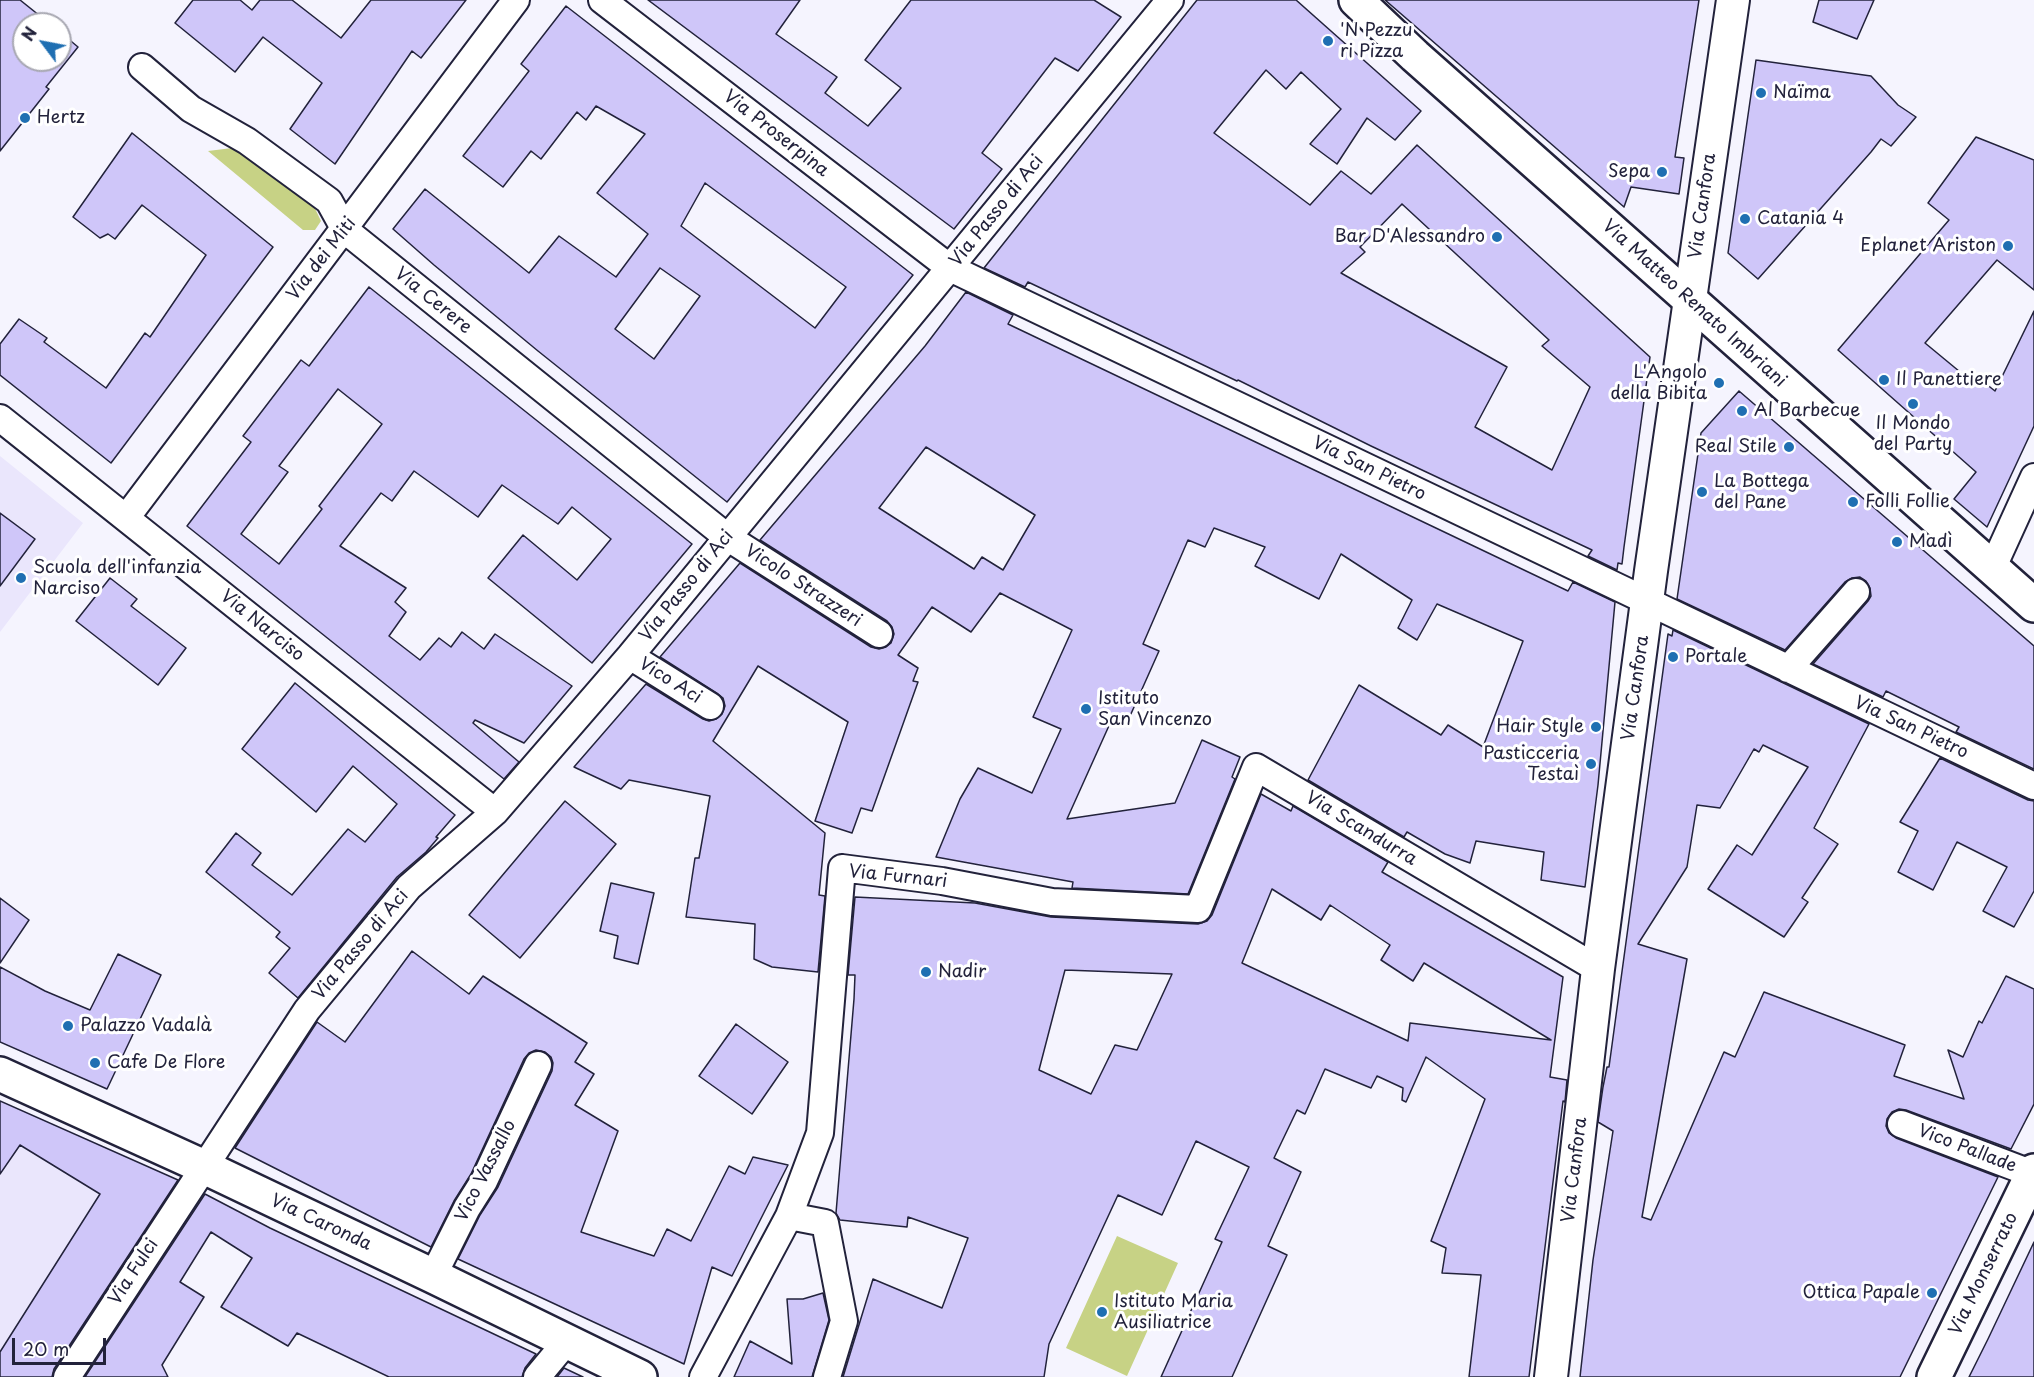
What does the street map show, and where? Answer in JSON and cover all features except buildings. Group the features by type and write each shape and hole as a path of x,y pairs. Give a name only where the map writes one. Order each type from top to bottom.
{"main road":[{"name":"Via Matteo Renato Imbriani","path":"1356,0 1415,56 2034,605"},
{"name":"Via Caronda","path":"0,1074 202,1166 640,1377"},
{"name":"Via Monserrato","path":"1934,1377 2033,1172"}],"street":[{"name":"Via dei Miti","path":"126,518 516,0"},
{"name":"Via Proserpina","path":"602,0 950,268"},
{"name":"Via Passo di Aci","path":"202,1166 306,1010 409,887 495,812 630,656 1170,0"},
{"name":"Via Canfora","path":"1551,1377 1598,969 1647,602 1733,0"},
{"name":"Via Cerere","path":"142,67 191,109 247,141 329,201 345,230 727,537"},
{"name":"Via San Pietro","path":"950,268 2034,786"},
{"name":"Via Narciso","path":"0,418 495,812"},
{"path":"1992,568 2034,477"},
{"name":"Vicolo Strazzeri","path":"727,537 879,634"},
{"path":"1788,669 1856,592"},
{"name":"Vico Aci","path":"630,656 710,706"},
{"name":"Via Scandurra","path":"1198,909 1256,767 1598,969"},
{"name":"Via Furnari","path":"703,1377 789,1216 820,1133 842,868 942,880 1052,902 1198,909"},
{"name":"Vico Vassallo","path":"433,1276 484,1181 538,1065"},
{"name":"Vico Pallade","path":"1901,1124 2033,1172"},
{"name":"Via Fulci","path":"66,1377 202,1166"},
{"path":"789,1216 825,1223 844,1321 827,1377"},
{"path":"537,1377 567,1341"}],"shaded area":[{"name":"Scuola dell'infanzia Narciso","path":"0,456 83,523 0,632"},
{"path":"0,1101 124,1156 0,1352"}],"green space":[{"path":"232,148 258,161 308,194 321,221 315,230 303,230 208,151"},
{"path":"1117,1236 1178,1263 1127,1376 1066,1348"}],"place":[{"name":"'N Pezzu ri Pizza","path":"1328,41"},
{"name":"Naïma","path":"1761,93"},
{"name":"Hertz","path":"25,118"},
{"name":"Sepa","path":"1662,172"},
{"name":"Catania 4","path":"1745,219"},
{"name":"Bar D'Alessandro","path":"1497,237"},
{"name":"Eplanet Ariston","path":"2008,246"},
{"name":"Il Panettiere","path":"1884,380"},
{"name":"L'Angolo della Bibita","path":"1719,383"},
{"name":"Il Mondo del Party","path":"1913,404"},
{"name":"Al Barbecue","path":"1742,411"},
{"name":"Real Stile","path":"1789,447"},
{"name":"La Bottega del Pane","path":"1702,492"},
{"name":"Folli Follie","path":"1853,502"},
{"name":"Madì","path":"1897,542"},
{"name":"Scuola dell'infanzia Narciso","path":"21,578"},
{"name":"Portale","path":"1673,657"},
{"name":"Istituto San Vincenzo","path":"1086,709"},
{"name":"Hair Style","path":"1596,727"},
{"name":"Pasticceria Testaì","path":"1591,764"},
{"name":"Nadir","path":"926,972"},
{"name":"Palazzo Vadalà","path":"68,1026"},
{"name":"Cafe De Flore","path":"95,1063"},
{"name":"Ottica Papale","path":"1932,1293"},
{"name":"Istituto Maria Ausiliatrice","path":"1102,1312"}]}
